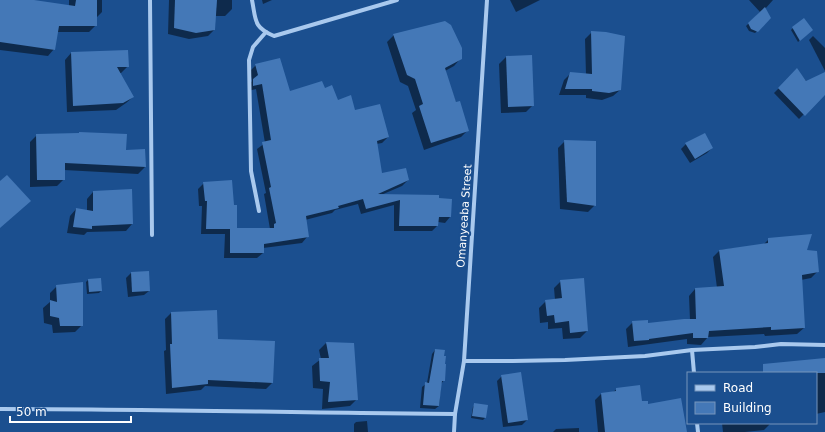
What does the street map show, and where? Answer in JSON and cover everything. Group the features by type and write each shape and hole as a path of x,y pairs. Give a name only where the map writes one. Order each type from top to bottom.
{"street":[{"path":"150,0 152,235"},
{"path":"252,0 258,26 274,36 397,0"},
{"name":"Omanyeaba Street","path":"454,432 455,414 464,361 487,0"},
{"path":"259,211 251,171 249,60 253,47 266,32"},
{"path":"464,361 512,362 565,360 645,356 692,350 755,347 781,344 825,344"},
{"path":"692,350 694,372"},
{"path":"0,409 141,409 284,413 455,414"}],"building":[{"path":"0,0 34,0 75,6 76,0 97,0 97,26 59,26 55,50 0,42"},
{"path":"175,0 217,0 215,30 196,33 174,28"},
{"path":"765,7 771,18 758,32 751,29 748,23"},
{"path":"804,18 813,30 800,41 792,27"},
{"path":"445,21 451,25 462,48 462,59 445,68 456,102 460,101 469,131 431,143 419,106 423,104 415,79 407,75 393,34"},
{"path":"591,31 625,36 621,90 609,93 592,91 592,89 565,89 570,72 592,74"},
{"path":"128,50 129,67 117,67 134,97 123,103 73,106 71,52"},
{"path":"532,55 534,106 508,107 506,56"},
{"path":"280,58 290,91 322,81 325,88 332,85 338,100 351,95 355,110 380,104 389,137 377,141 382,173 406,168 409,180 378,194 439,195 439,198 452,199 451,217 439,217 438,226 399,226 400,200 366,209 363,199 338,206 339,208 306,216 309,237 264,244 264,253 230,253 230,229 206,229 207,201 205,201 203,182 232,180 234,205 237,205 237,228 274,228 274,224 276,223 269,188 271,187 262,142 271,140 262,84 253,86 253,79 258,75 255,64"},
{"path":"797,68 806,81 825,72 825,95 805,116 778,88"},
{"path":"79,132 127,134 126,150 145,149 146,167 65,163 65,180 37,180 36,134"},
{"path":"705,133 713,148 695,159 685,143"},
{"path":"564,140 596,141 596,206 567,202"},
{"path":"7,175 31,201 0,228 0,181"},
{"path":"132,189 133,224 92,226 92,229 73,227 76,208 93,211 93,191"},
{"path":"812,234 807,250 817,251 819,272 802,275 805,328 771,330 771,327 709,331 708,338 693,338 693,333 634,341 632,321 648,320 648,323 696,319 695,288 724,286 719,250 768,243 768,238"},
{"path":"149,271 150,291 132,292 131,272"},
{"path":"101,278 102,291 89,292 88,279"},
{"path":"584,278 588,331 570,333 569,321 555,323 554,315 547,316 545,300 562,298 560,280"},
{"path":"83,282 83,326 60,326 59,318 50,316 50,300 57,302 56,285"},
{"path":"217,310 218,339 275,341 273,383 208,380 208,384 172,388 170,344 172,344 171,312"},
{"path":"326,342 354,343 358,400 328,402 330,382 320,381 319,358 329,358"},
{"path":"435,349 445,350 445,381 442,381 439,406 423,405 425,382 429,383"},
{"path":"825,358 825,373 763,372 763,364"},
{"path":"521,372 528,420 508,423 501,375"},
{"path":"640,385 642,401 648,401 648,404 681,398 687,432 605,432 601,393 616,391 616,388"},
{"path":"474,403 488,405 486,418 472,416"}]}
